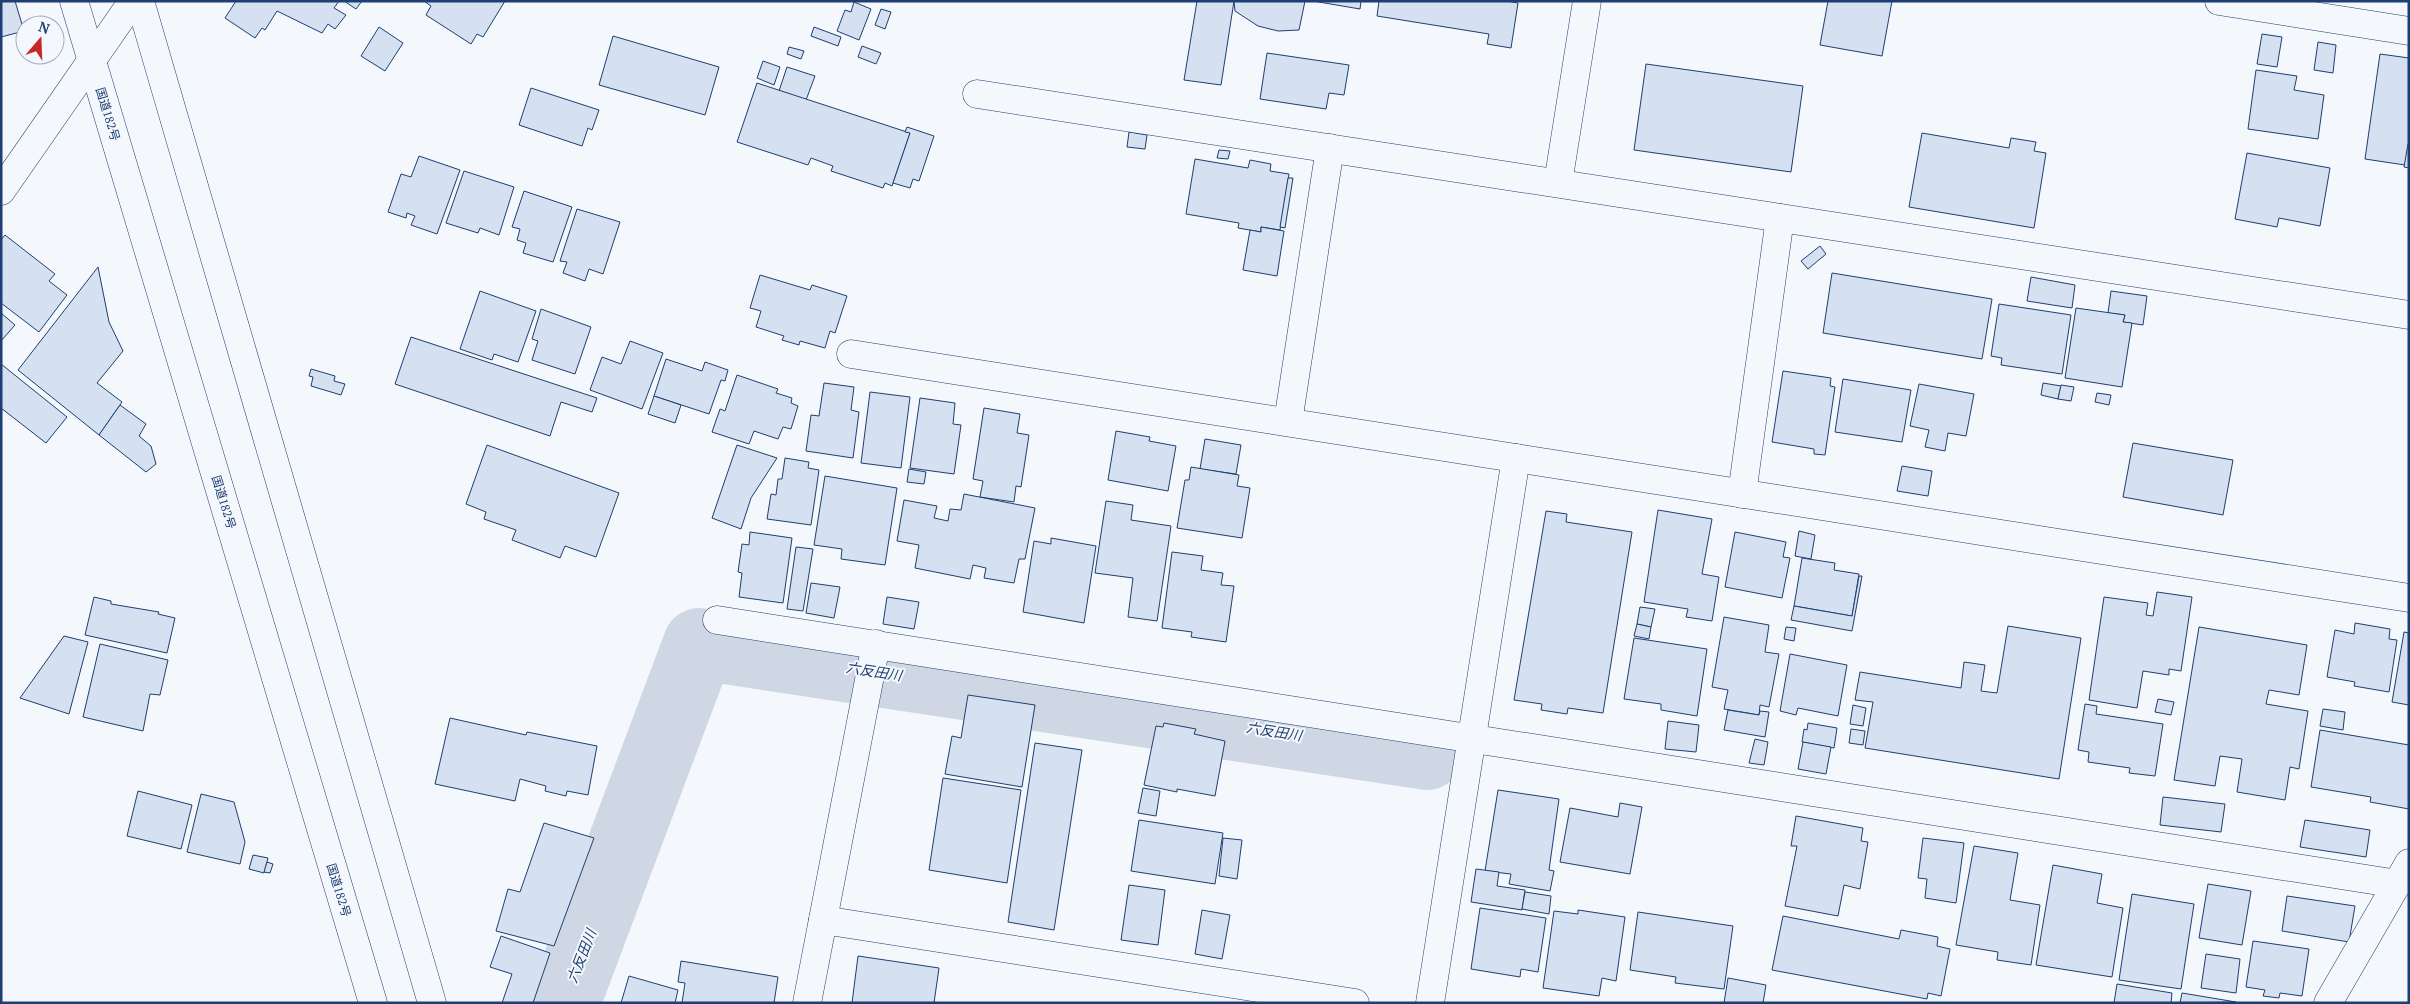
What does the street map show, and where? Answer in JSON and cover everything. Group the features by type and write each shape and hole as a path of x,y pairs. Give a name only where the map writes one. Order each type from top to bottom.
{"main road":[{"name":"国道182号","path":"74,1 373,1003"},
{"path":"1,191 133,1"},
{"path":"140,1 432,1003"},
{"path":"1558,183 1587,1"},
{"path":"2219,1 2409,31"},
{"path":"977,94 2409,315"},
{"path":"1288,422 1330,148"},
{"path":"1742,494 1780,218"},
{"path":"851,354 2409,598"},
{"path":"1430,1003 1516,458"},
{"path":"718,620 872,662 1472,739 2403,874 2328,1003"},
{"path":"807,1003 872,662"},
{"path":"823,920 1355,1003"}],"building":[{"path":"1,1 15,1 19,15 15,15 15,33 1,37"},
{"path":"236,1 339,1 334,8 346,15 335,29 328,24 322,33 277,11 265,30 262,28 255,38 225,18"},
{"path":"344,1 362,1 356,9"},
{"path":"424,1 505,1 483,37 477,34 471,44 426,15 431,6"},
{"path":"1197,1 1234,1 1221,85 1184,80"},
{"path":"1234,1 1305,1 1299,30 1278,31 1258,26 1235,11"},
{"path":"1313,1 1361,1 1360,9"},
{"path":"1379,1 1507,1 1518,3 1511,48 1487,44 1489,34 1377,16"},
{"path":"1828,1 1892,1 1882,56 1820,45"},
{"path":"854,2 871,9 859,40 837,31 845,10 851,12"},
{"path":"881,9 891,12 885,29 875,25"},
{"path":"379,27 403,43 385,71 361,56"},
{"path":"814,27 841,37 838,46 811,36"},
{"path":"2262,34 2282,37 2277,67 2257,64"},
{"path":"613,36 719,67 705,115 599,85"},
{"path":"2318,42 2336,45 2333,73 2314,70"},
{"path":"862,46 881,53 876,64 858,57"},
{"path":"789,47 804,51 801,59 787,54"},
{"path":"1267,53 1349,65 1344,95 1329,93 1326,109 1260,99"},
{"path":"2380,54 2409,58 2409,144 2405,165 2365,159"},
{"path":"763,61 780,67 774,85 757,78"},
{"path":"1646,64 1803,86 1791,172 1634,150"},
{"path":"787,67 815,76 806,100 779,91"},
{"path":"2256,70 2297,76 2294,90 2324,95 2318,139 2248,129"},
{"path":"757,83 910,133 892,186 885,183 883,188 831,171 833,166 811,158 808,165 737,142"},
{"path":"531,88 599,110 592,130 588,128 582,146 519,125"},
{"path":"907,127 934,136 919,181 913,179 910,188 893,183 910,133 905,132"},
{"path":"1129,132 1147,135 1145,149 1127,147"},
{"path":"1922,133 2009,148 2011,138 2036,142 2034,151 2046,153 2034,228 1909,207"},
{"path":"2409,144 2409,168 2404,167"},
{"path":"1219,150 1230,151 1228,159 1217,158"},
{"path":"2247,153 2330,168 2320,226 2279,218 2277,227 2235,219"},
{"path":"419,156 460,170 437,234 411,225 415,216 407,213 406,218 388,212 401,174 411,177"},
{"path":"1195,159 1248,168 1250,160 1271,164 1270,171 1289,174 1280,230 1261,227 1261,232 1238,228 1239,223 1186,214"},
{"path":"464,171 514,187 499,235 480,228 478,233 446,223"},
{"path":"1288,178 1293,178 1285,228 1280,227"},
{"path":"524,191 572,207 553,262 523,253 526,243 517,240 520,229 512,227"},
{"path":"577,209 620,222 603,274 589,269 585,281 563,273 567,262 560,261"},
{"path":"1261,227 1284,231 1277,276 1243,270 1250,230 1261,232"},
{"path":"5,235 55,274 49,281 67,295 39,332 1,303 1,240"},
{"path":"1820,246 1826,254 1808,269 1801,261"},
{"path":"98,267 109,322 123,351 97,383 122,402 99,435 18,370"},
{"path":"1832,273 1992,299 1982,359 1823,333"},
{"path":"760,275 810,290 812,285 847,296 835,333 830,331 825,348 800,341 799,345 782,340 784,336 756,327 761,311 750,308"},
{"path":"2031,277 2075,285 2072,308 2027,301"},
{"path":"480,291 536,311 518,362 494,354 492,360 460,349"},
{"path":"2111,291 2147,296 2143,325 2123,322 2125,315 2108,313"},
{"path":"1999,304 2071,315 2062,374 2001,365 2002,358 1991,356"},
{"path":"2076,308 2125,315 2123,322 2132,323 2122,387 2065,378"},
{"path":"541,309 591,327 575,374 532,360 538,341 532,339"},
{"path":"1,313 15,325 1,341"},
{"path":"411,337 597,398 592,412 561,402 550,436 395,384"},
{"path":"630,341 663,353 642,409 590,390 602,357 621,364"},
{"path":"666,359 702,371 705,362 728,370 725,381 721,380 709,414 654,396"},
{"path":"1,364 67,417 46,443 1,408"},
{"path":"311,369 335,376 334,381 345,384 341,395 311,386 313,377 309,376"},
{"path":"1783,371 1831,378 1830,386 1835,387 1825,455 1814,454 1814,449 1772,442"},
{"path":"737,375 778,389 776,393 792,398 791,403 798,406 791,429 783,427 778,439 754,431 749,444 712,432 720,409 725,411"},
{"path":"1843,379 1911,390 1902,442 1835,432"},
{"path":"824,383 854,387 851,410 859,412 853,458 806,451 811,415 819,416"},
{"path":"2043,383 2061,386 2058,399 2041,395"},
{"path":"1919,384 1974,394 1966,436 1948,433 1945,451 1925,447 1929,430 1910,426"},
{"path":"2061,385 2074,387 2071,401 2058,399"},
{"path":"870,392 910,397 901,468 861,463"},
{"path":"2097,393 2111,395 2109,405 2095,402"},
{"path":"654,396 681,405 675,423 648,414"},
{"path":"920,398 955,403 953,424 961,425 954,474 910,468"},
{"path":"120,405 146,424 139,436 151,446 156,464 146,472 99,435"},
{"path":"984,408 1020,414 1017,433 1029,435 1021,487 1016,486 1014,502 980,497 983,481 973,479"},
{"path":"1116,431 1150,437 1149,441 1176,446 1168,491 1108,480"},
{"path":"1205,439 1241,445 1236,474 1200,469"},
{"path":"2133,443 2233,460 2223,515 2123,497"},
{"path":"487,445 619,493 596,557 565,546 560,558 512,540 516,530 484,519 486,512 466,504"},
{"path":"737,445 777,458 751,498 741,529 712,518"},
{"path":"785,458 809,462 808,468 819,470 811,525 767,519 771,494 776,495 778,479 782,479"},
{"path":"1902,466 1932,471 1928,496 1897,491"},
{"path":"1191,467 1239,475 1237,486 1250,488 1242,538 1177,528 1185,480 1189,480"},
{"path":"909,469 926,472 924,484 907,482"},
{"path":"825,476 897,488 885,565 841,559 842,549 814,545"},
{"path":"964,494 1035,508 1025,559 1019,559 1014,583 984,578 986,568 973,565 970,579 915,568 919,545 897,541 904,500 937,506 934,518 948,521 950,509 961,510"},
{"path":"1106,501 1133,505 1131,520 1171,526 1157,621 1128,617 1133,578 1095,573"},
{"path":"1658,510 1712,519 1702,574 1719,577 1712,621 1686,617 1688,609 1644,602"},
{"path":"1546,511 1567,514 1566,522 1632,532 1603,713 1568,708 1567,714 1541,710 1542,704 1514,700"},
{"path":"1799,531 1815,535 1811,559 1795,556"},
{"path":"750,532 792,538 783,603 739,597 742,573 738,572 742,544 749,545"},
{"path":"1735,532 1786,542 1783,557 1790,558 1782,598 1725,587"},
{"path":"1051,538 1096,546 1084,623 1023,612 1034,541 1051,544"},
{"path":"796,547 813,549 803,611 787,609"},
{"path":"1172,552 1203,556 1201,570 1223,573 1221,585 1234,586 1226,642 1191,637 1192,632 1162,628"},
{"path":"1802,558 1835,563 1834,570 1859,574 1852,616 1794,606"},
{"path":"1859,576 1862,576 1852,631 1791,620 1794,606 1852,616"},
{"path":"811,583 840,587 834,618 806,613"},
{"path":"2157,592 2192,597 2181,671 2169,669 2169,675 2143,671 2137,708 2089,700 2104,597 2148,603 2146,615 2153,616"},
{"path":"94,597 111,601 111,604 159,612 158,614 175,618 167,653 85,635"},
{"path":"887,597 919,602 914,629 883,624"},
{"path":"1640,607 1655,609 1651,627 1637,624"},
{"path":"1724,617 1769,625 1765,652 1779,654 1769,707 1760,705 1759,715 1724,709 1728,690 1712,687"},
{"path":"2355,623 2390,629 2389,639 2397,640 2389,692 2354,686 2355,682 2327,677 2335,630 2354,634"},
{"path":"1637,624 1651,627 1649,639 1634,636"},
{"path":"2008,626 2081,638 2059,779 1865,748 1873,702 1855,700 1860,672 1961,688 1964,662 1985,665 1981,691 1997,693"},
{"path":"1786,627 1796,628 1794,641 1784,639"},
{"path":"2199,627 2307,645 2299,695 2269,690 2266,704 2308,711 2299,769 2290,767 2285,800 2237,792 2242,759 2220,756 2215,786 2174,780"},
{"path":"2404,632 2409,633 2409,705 2392,702"},
{"path":"64,636 88,642 69,714 20,698"},
{"path":"1634,638 1707,649 1697,716 1661,710 1661,704 1624,699"},
{"path":"100,644 168,660 160,695 150,694 143,731 83,717"},
{"path":"1790,654 1847,665 1838,716 1798,708 1796,715 1780,711"},
{"path":"968,695 1035,705 1022,787 945,774 952,736 961,738"},
{"path":"2158,699 2174,702 2171,715 2155,712"},
{"path":"2085,704 2097,706 2096,714 2163,724 2155,776 2129,773 2130,768 2088,762 2089,752 2078,750"},
{"path":"1853,705 1866,708 1863,726 1850,724"},
{"path":"2323,709 2345,712 2343,730 2320,726"},
{"path":"1728,710 1759,715 1760,711 1769,712 1765,737 1724,730"},
{"path":"450,718 526,735 527,732 597,746 588,795 567,791 566,796 545,791 546,786 520,779 515,801 435,784"},
{"path":"1668,721 1699,725 1696,752 1665,749"},
{"path":"1164,723 1196,729 1194,734 1225,741 1215,796 1177,789 1177,792 1144,785 1156,726 1163,727"},
{"path":"1808,723 1837,728 1834,748 1802,742 1804,729 1807,730"},
{"path":"1851,729 1865,731 1863,745 1849,743"},
{"path":"2320,730 2409,745 2409,809 2370,802 2371,797 2311,787"},
{"path":"1755,739 1768,742 1764,765 1749,763"},
{"path":"1803,742 1831,747 1826,774 1798,769"},
{"path":"1035,743 1082,750 1054,930 1008,922"},
{"path":"943,778 1021,790 1007,883 929,870"},
{"path":"1143,788 1160,791 1156,816 1138,813"},
{"path":"1498,790 1559,799 1549,870 1554,871 1550,891 1509,884 1511,874 1485,871"},
{"path":"138,791 192,805 181,849 127,836"},
{"path":"201,794 234,802 245,842 240,864 187,852"},
{"path":"2163,797 2225,804 2221,832 2160,825"},
{"path":"1620,803 1642,807 1630,874 1560,862 1570,808 1618,817"},
{"path":"1796,816 1863,828 1861,841 1868,842 1860,889 1844,885 1838,916 1785,906 1797,846 1791,846"},
{"path":"1139,820 1223,833 1215,884 1131,871"},
{"path":"2305,820 2370,830 2366,857 2300,847"},
{"path":"544,823 594,838 554,946 496,931 508,889 520,892"},
{"path":"1223,838 1242,840 1237,879 1219,876"},
{"path":"1923,838 1964,843 1956,903 1925,898 1927,879 1918,878"},
{"path":"1974,846 2018,853 2010,900 2040,905 2031,965 1997,960 1998,952 1956,945"},
{"path":"253,855 268,858 264,873 249,869"},
{"path":"267,862 273,864 270,873 264,872"},
{"path":"2053,865 2102,874 2097,903 2123,908 2112,977 2036,965"},
{"path":"1476,869 1499,872 1497,886 1525,890 1522,910 1471,902"},
{"path":"2208,884 2251,891 2242,945 2199,938"},
{"path":"1129,885 1165,890 1158,945 1121,940"},
{"path":"1525,892 1551,896 1549,914 1522,909"},
{"path":"2132,894 2194,904 2181,989 2119,980"},
{"path":"2287,896 2355,906 2349,942 2282,931"},
{"path":"1480,908 1546,918 1538,972 1521,969 1520,977 1471,969"},
{"path":"1202,910 1230,915 1222,959 1195,954"},
{"path":"1578,910 1625,917 1616,981 1602,978 1599,996 1543,988 1554,911 1578,914"},
{"path":"1638,912 1733,926 1724,989 1675,983 1676,977 1630,970"},
{"path":"1783,916 1899,939 1901,930 1938,937 1937,946 1950,949 1941,996 1928,993 1927,999 1772,970"},
{"path":"501,936 550,953 533,1003 502,1003 512,974 490,967"},
{"path":"2253,941 2309,949 2302,996 2280,993 2279,998 2263,996 2265,990 2246,987"},
{"path":"2206,954 2240,959 2236,993 2201,988"},
{"path":"858,956 939,968 934,1003 852,1003"},
{"path":"681,961 778,977 774,1003 682,1003 685,983 678,982"},
{"path":"629,976 678,990 675,1003 621,1003"},
{"path":"1728,978 1766,985 1763,1003 1724,1003"},
{"path":"2117,984 2172,993 2171,1003 2114,1003"},
{"path":"2182,993 2236,1002 2180,1003"}],"waterway":[{"name":"六反田川","path":"564,1003 699,644 1427,754"}]}
